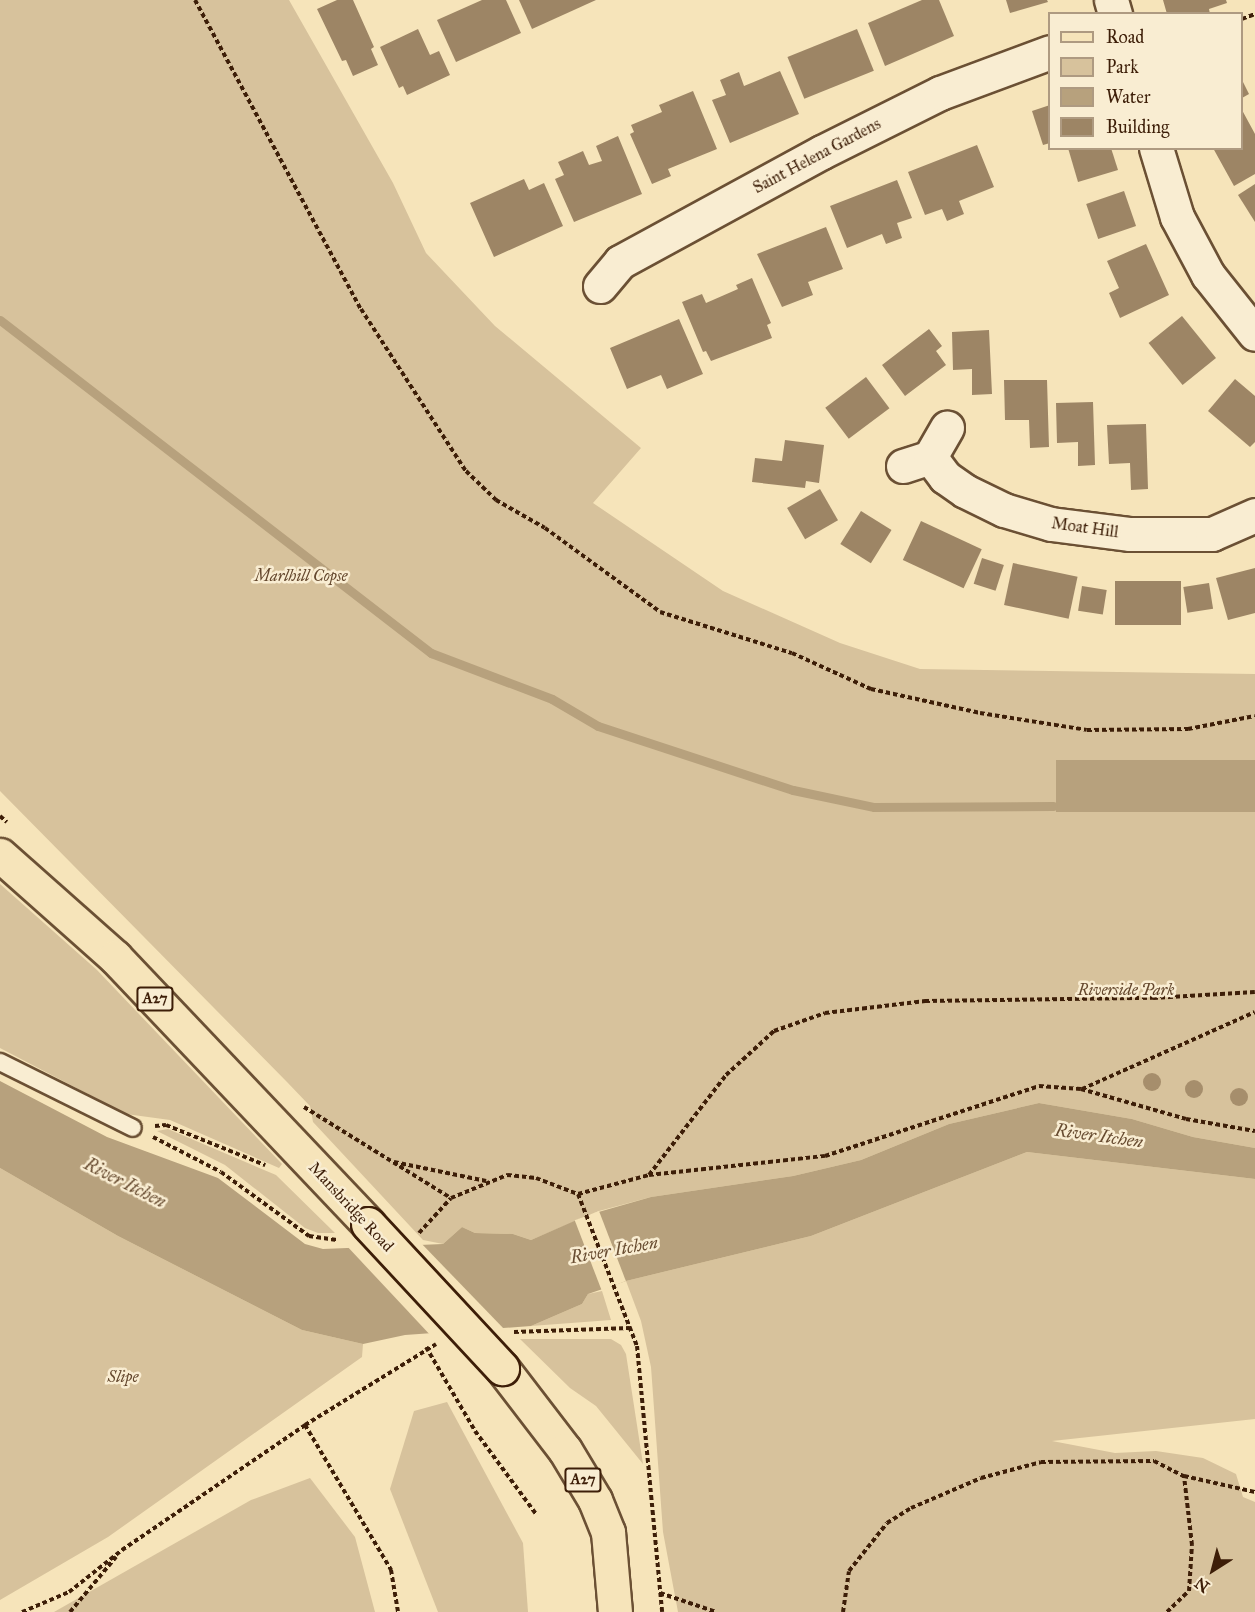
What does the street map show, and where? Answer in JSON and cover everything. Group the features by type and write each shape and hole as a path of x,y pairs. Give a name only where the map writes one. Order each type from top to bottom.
{"main road":[{"name":"Mansbridge Road","path":"0,855 115,957 358,1231 502,1368 565,1450 595,1500 608,1532 615,1612"}],"street":[{"name":"Saint Helena Gardens","path":"600,286 620,262 822,152 940,93 1048,53"},
{"path":"1157,150 1177,217 1208,275 1255,334"},
{"name":"Moat Hill","path":"947,427 917,462 945,477 964,491 1004,510 1051,524 1130,534 1212,534 1255,515"}],"lane":[{"path":"0,1062 133,1128"}],"path":[{"path":"195,0 361,309 466,471 496,500 544,528 660,612 792,653 871,689 980,714 1087,730 1188,729 1255,716"},
{"path":"649,1175 726,1076 774,1031 825,1013 925,1001 1153,999 1255,992"},
{"path":"1081,1089 1255,1012"},
{"path":"418,1235 452,1198 486,1180 507,1175 536,1178 578,1194 649,1175 825,1156 1039,1086 1081,1089 1186,1119 1255,1131"},
{"path":"133,1128 166,1125 272,1168"},
{"path":"133,1128 221,1172 309,1236 325,1240 358,1231"},
{"path":"390,1162 486,1180"},
{"path":"578,1194 637,1346 662,1612"},
{"path":"502,1334 630,1328"},
{"path":"22,1612 69,1592 122,1550 305,1425 426,1347 442,1343"},
{"path":"426,1347 475,1431 536,1514"},
{"path":"305,1425 391,1570 398,1612"},
{"path":"843,1612 849,1571 887,1523 911,1508 981,1478 1041,1462 1154,1461 1184,1476 1255,1491"},
{"path":"1167,1612 1189,1591 1192,1545 1184,1476"},
{"path":"70,1612 122,1550"},
{"path":"660,1593 716,1612"}],"green space":[{"name":"Marlhill Copse","path":"0,0 289,0 393,183 426,253 495,326 641,448 593,503 723,591 840,643 920,669 1255,674 1255,1148 1193,1137 1132,1119 1039,1103 949,1124 861,1160 793,1176 651,1197 599,1211 531,1240 513,1234 475,1233 462,1227 443,1244 423,1240 313,1122 310,1106 0,791"},
{"path":"0,884 97,970 282,1164 279,1168 170,1120 126,1114 0,1048"},
{"path":"168,1129 276,1175 335,1233 318,1233 305,1228 225,1165 157,1131"},
{"path":"1027,1152 1255,1179 1255,1419 1052,1441 1115,1453 1156,1451 1203,1458 1236,1474 1243,1497 1255,1502 1255,1612 678,1612 663,1532 651,1367 641,1321 626,1281 811,1236"},
{"name":"Slipe","path":"0,1168 118,1236 302,1330 363,1344 362,1357 108,1537 0,1600"},
{"path":"602,1291 611,1320 531,1326 582,1304 588,1294"},
{"path":"520,1339 611,1339 621,1345 626,1354 643,1464 596,1406 570,1388"},
{"path":"447,1402 523,1543 528,1612 438,1612 390,1489 414,1411"},
{"path":"310,1478 355,1537 375,1612 54,1612 251,1500"}],"water":[{"path":"1056,760 1255,760 1255,812 1056,812"},
{"name":"River Itchen","path":"0,1081 107,1137 218,1178 305,1244 323,1249 443,1244 462,1227 475,1233 513,1234 531,1240 588,1215 651,1197 793,1176 861,1160 949,1124 1039,1103 1132,1119 1193,1137 1255,1148 1255,1179 1027,1152 811,1236 626,1281 588,1294 582,1304 531,1326 405,1335 363,1344 302,1330 118,1236 0,1168"}],"pier":[{"path":"599,1211 626,1281 602,1290 575,1220"},
{"path":"419,1241 506,1331 433,1338 345,1244"}],"building":[{"path":"337,0 353,0 374,47 371,49 378,65 353,76 346,60 342,61 317,9"},
{"path":"482,0 506,0 521,33 456,62 437,20"},
{"path":"519,0 596,0 532,29"},
{"path":"922,0 939,0 954,36 885,66 868,23"},
{"path":"1006,0 1047,0 1048,2 1010,13"},
{"path":"1163,0 1226,0 1227,3 1209,9 1210,12 1166,12"},
{"path":"418,29 430,55 439,51 450,75 407,95 403,86 399,88 380,47"},
{"path":"857,29 874,71 804,99 787,57"},
{"path":"780,71 799,114 730,143 712,100 726,95 720,80 739,72 744,86"},
{"path":"1243,82 1249,94 1243,97"},
{"path":"693,91 717,149 668,169 671,176 652,184 630,134 634,132 631,125 662,112 659,105"},
{"path":"1048,106 1048,144 1043,145 1032,111"},
{"path":"1243,112 1255,134 1255,174 1234,186 1214,150 1243,150"},
{"path":"618,136 642,194 574,222 555,179 564,175 558,162 583,151 589,165 602,161 596,146"},
{"path":"977,145 994,187 959,201 964,214 947,221 942,209 925,215 908,172"},
{"path":"1069,150 1112,150 1118,170 1078,182"},
{"path":"524,179 529,190 544,183 563,226 494,257 470,203"},
{"path":"897,180 912,218 897,223 902,238 886,244 882,234 847,248 830,206"},
{"path":"1255,184 1255,222 1238,195"},
{"path":"1124,191 1136,226 1098,239 1086,204"},
{"path":"826,227 843,269 808,282 813,295 782,307 757,254"},
{"path":"1146,244 1169,295 1120,318 1109,293 1119,288 1107,261"},
{"path":"752,278 771,323 767,325 772,338 711,361 706,351 703,352 682,302 702,294 706,303 738,289 736,285"},
{"path":"1182,316 1216,358 1183,385 1149,343"},
{"path":"679,319 703,374 667,389 661,375 627,389 610,348"},
{"path":"929,329 942,346 936,351 946,365 905,396 882,365"},
{"path":"989,330 992,394 972,395 972,369 953,370 952,332"},
{"path":"866,377 889,408 849,439 825,408"},
{"path":"1235,379 1255,396 1255,442 1250,447 1208,411"},
{"path":"1004,380 1047,380 1049,447 1030,448 1029,420 1005,420"},
{"path":"1093,402 1095,465 1078,466 1078,442 1057,443 1056,403"},
{"path":"1146,424 1148,489 1131,490 1130,463 1109,464 1107,425"},
{"path":"785,440 824,445 819,483 806,481 805,488 752,482 755,458 782,461"},
{"path":"820,489 838,520 805,539 787,508"},
{"path":"861,511 892,530 871,563 840,544"},
{"path":"921,521 982,549 964,588 903,560"},
{"path":"982,558 1004,565 996,591 974,584"},
{"path":"1013,563 1078,577 1069,619 1004,605"},
{"path":"1255,568 1255,613 1228,620 1216,578"},
{"path":"1115,581 1181,581 1181,625 1115,625"},
{"path":"1209,583 1213,609 1187,613 1183,587"},
{"path":"1082,586 1107,590 1103,615 1078,611"}],"waterway":[{"path":"0,320 431,653 552,699 598,726 793,790 874,807 1053,806"}],"park label":[{"name":"Riverside Park","path":"1126,990"}]}
